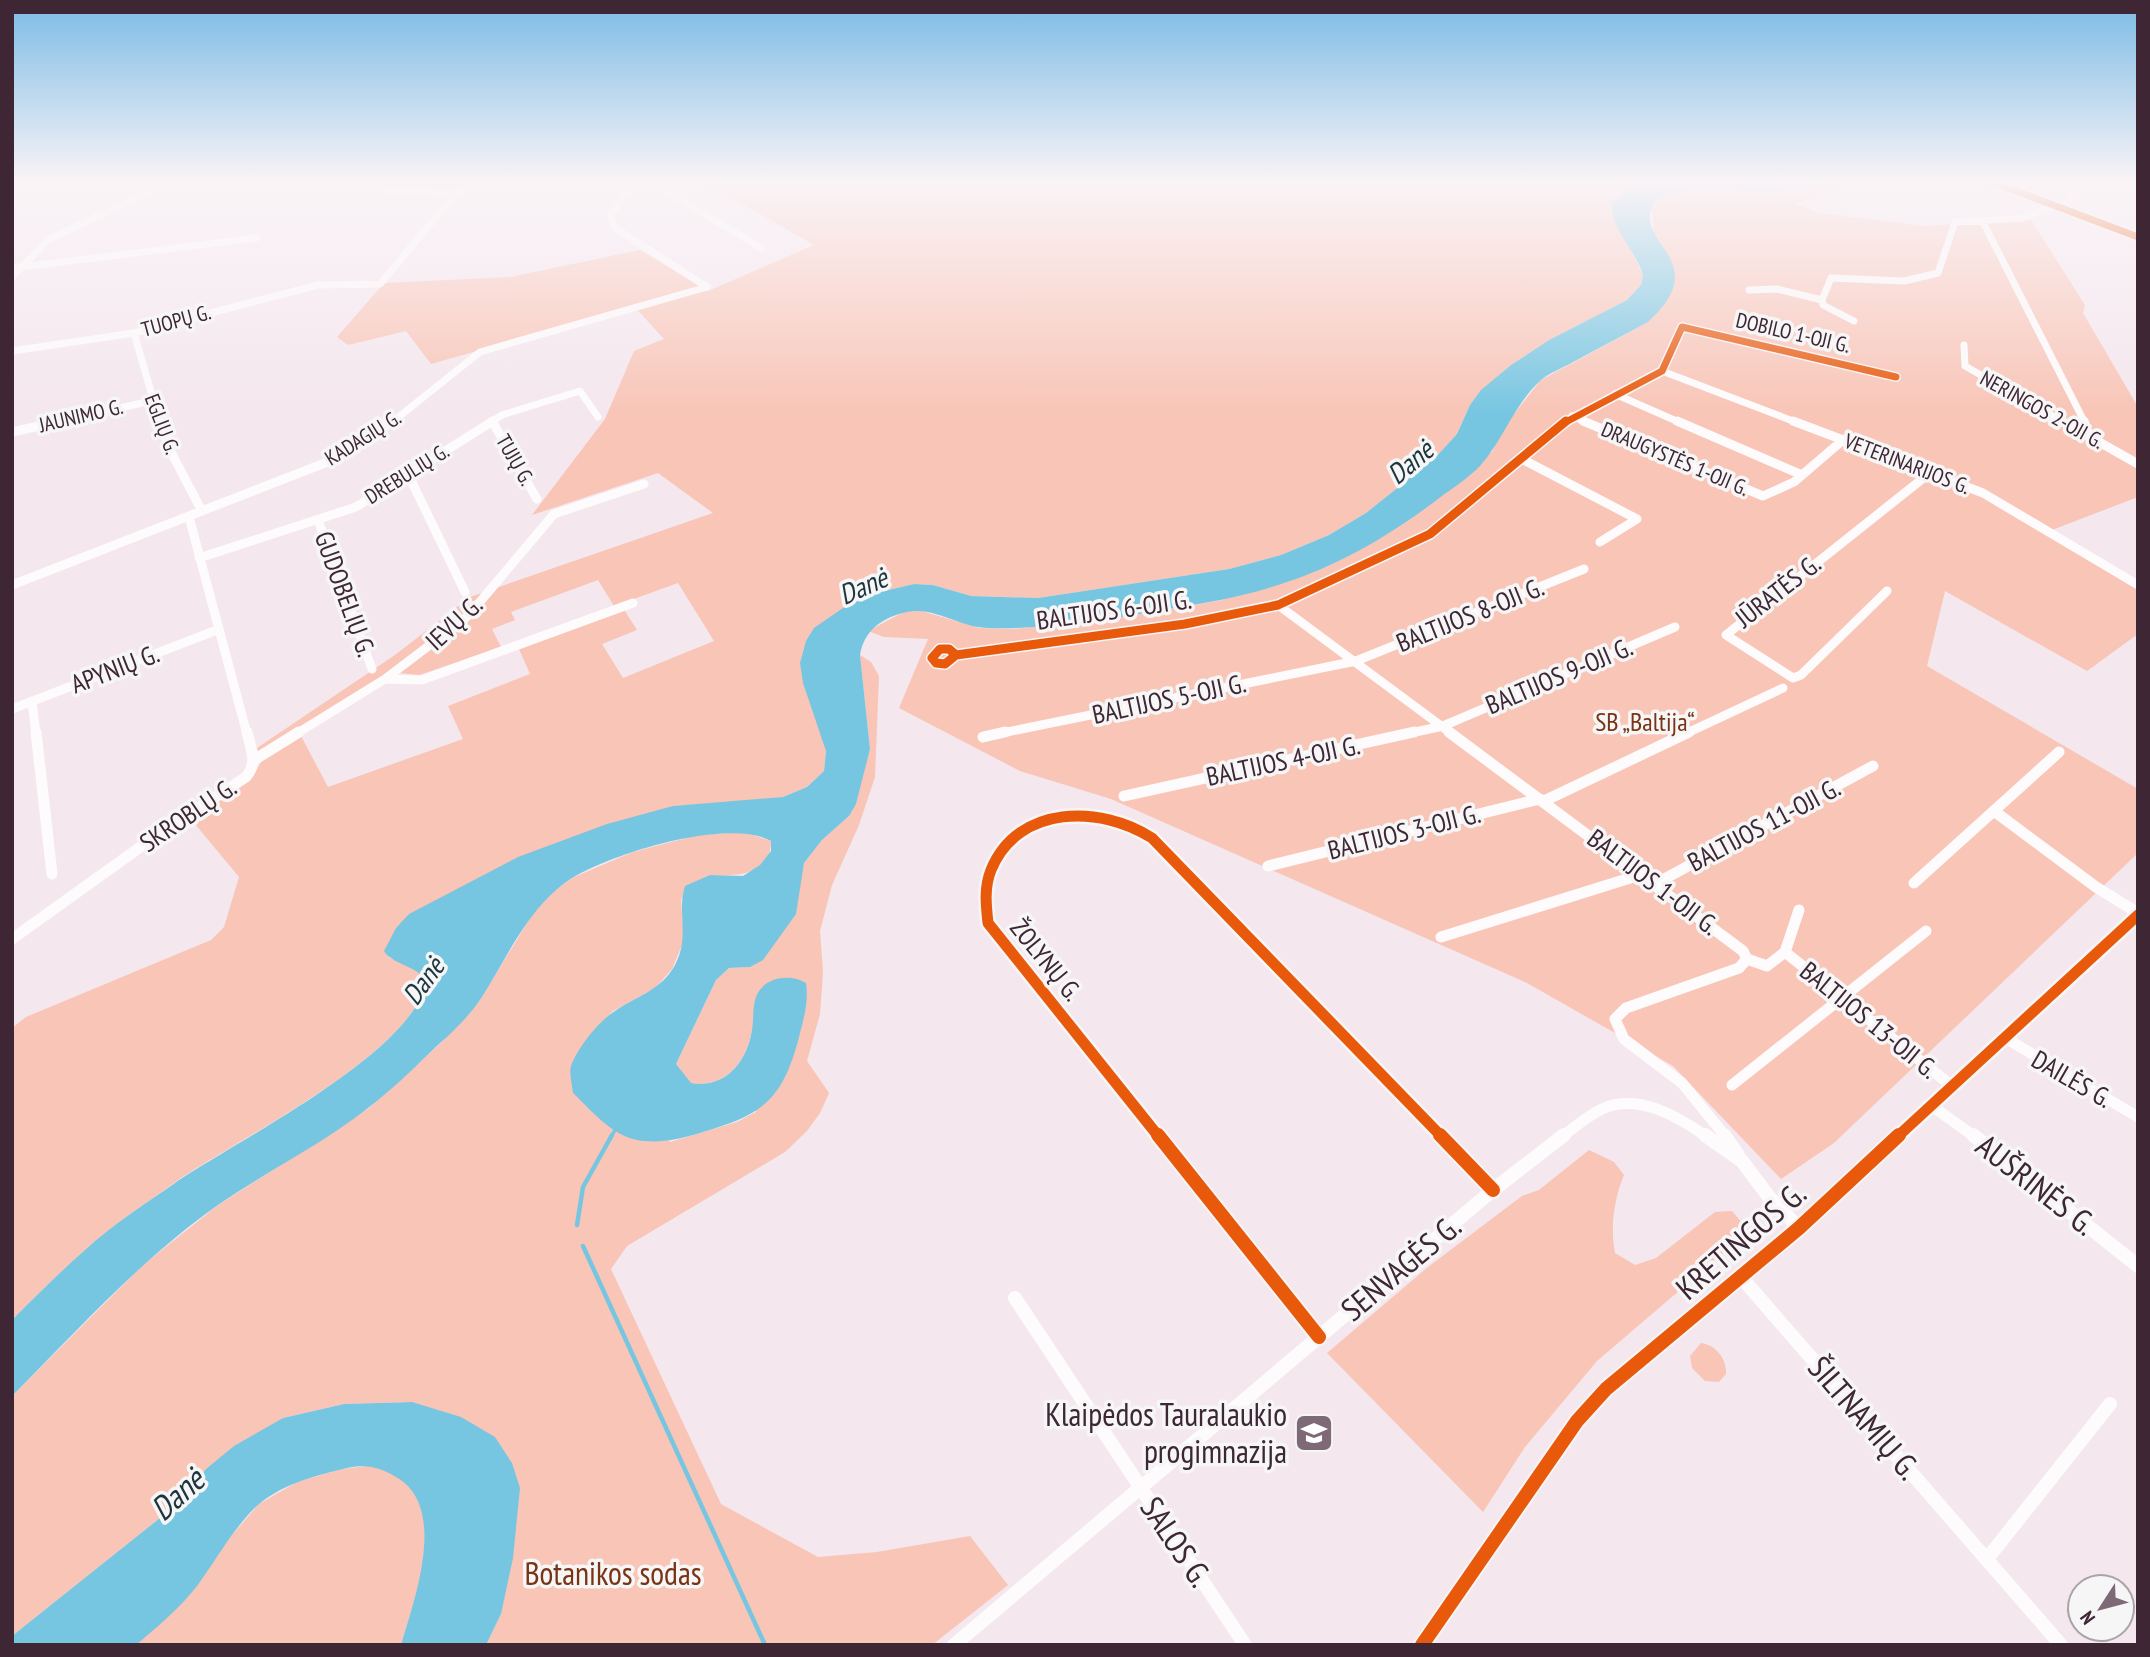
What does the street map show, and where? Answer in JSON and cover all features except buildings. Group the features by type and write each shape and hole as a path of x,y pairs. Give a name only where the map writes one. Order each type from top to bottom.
{"street":[{"path":"12,277 31,258"},
{"path":"12,268 98,258"},
{"name":"TUOPŲ G.","path":"12,351 134,333 318,285 380,284 401,258"},
{"name":"KADAGIŲ G.","path":"12,585 330,461 393,421 480,352 707,287 662,258"},
{"path":"1854,321 1823,305 1822,300 1831,278 1906,280 1932,277 1942,266 1944,258"},
{"path":"2002,258 2090,432 2089,435"},
{"path":"1749,290 1777,289 1822,300"},
{"name":"DOBILO 1-OJI G.","path":"1662,371 1682,327 1896,377"},
{"name":"EGLIŲ G.","path":"134,333 151,401 173,456 201,511"},
{"name":"NERINGOS 2-OJI G.","path":"1964,345 1965,366 2138,464"},
{"name":"BALTIJOS 6-OJI G.","path":"956,654 1185,624 1278,605 1420,540 1572,416 1662,371"},
{"name":"VETERINARIJOS G.","path":"1662,371 1983,493 2138,585"},
{"name":"DREBULIŲ G.","path":"199,558 356,507 502,415 580,391 598,417"},
{"path":"1615,394 1802,475"},
{"name":"JAUNIMO G.","path":"12,432 151,401"},
{"name":"DRAUGYSTĖS 1-OJI G.","path":"1572,416 1763,496 1770,496 1802,475 1844,439"},
{"name":"TUJŲ G.","path":"492,421 537,499"},
{"path":"1520,458 1637,519 1600,542"},
{"name":"JŪRATĖS G.","path":"1887,591 1801,675 1793,678 1726,635 1931,472"},
{"path":"408,474 465,592"},
{"name":"IEVŲ G.","path":"254,760 385,679 468,616 554,514 644,484"},
{"name":"SKROBLŲ G.","path":"12,939 153,838 246,777 253,769 254,760 217,630 189,517"},
{"name":"GUDOBELIŲ G.","path":"318,520 373,669"},
{"name":"BALTIJOS 8-OJI G.","path":"1356,660 1584,569"},
{"path":"385,679 422,680 633,603"},
{"name":"BALTIJOS 1-OJI G.","path":"1278,605 1356,660 1734,943 1747,959 1739,968 1626,1008 1615,1019 1614,1027 1622,1037 1688,1089 1742,1161"},
{"name":"BALTIJOS 9-OJI G.","path":"1443,726 1675,627"},
{"name":"APYNIŲ G.","path":"12,709 217,630"},
{"name":"BALTIJOS 5-OJI G.","path":"983,737 1356,660"},
{"name":"BALTIJOS 3-OJI G.","path":"1268,866 1542,800 1783,688"},
{"path":"32,701 52,874"},
{"name":"BALTIJOS 4-OJI G.","path":"1124,796 1443,726"},
{"path":"1914,883 2059,752"},
{"name":"BALTIJOS 11-OJI G.","path":"1655,884 1873,766"},
{"path":"1994,810 2096,887 2138,914"},
{"name":"ŽOLYNŲ G.","path":"1319,1337 988,923 983,891 987,873 1001,848 1012,838 1038,824 1084,814 1117,819 1152,838 1493,1190"},
{"path":"1441,937 1643,874"},
{"name":"BALTIJOS 13-OJI G.","path":"1747,959 1767,966 1785,952 1799,910"},
{"name":"KRETINGOS G.","path":"1422,1645 1577,1421 1606,1389 1799,1228 2007,1039 2138,914"},
{"path":"1732,1085 1926,931"},
{"name":"BALTIJOS 13-OJI G.","path":"1785,952 1953,1087"},
{"name":"DAILĖS G.","path":"2007,1039 2138,1117"},
{"name":"SENVAGĖS G.","path":"954,1645 1141,1490 1493,1190 1592,1114 1605,1107 1626,1103 1669,1113 1742,1161 1769,1197 1799,1228"},
{"name":"AUŠRINĖS G.","path":"1932,1107 1996,1152 2138,1266"},
{"name":"ŠILTNAMIŲ G.","path":"1741,1277 2061,1645"},
{"name":"SALOS G.","path":"1015,1298 1245,1645"},
{"path":"1987,1559 2110,1404"}],"green space":[{"path":"600,258 654,258 708,291 783,258 1635,258 1643,275 1641,285 1627,300 1549,340 1511,365 1481,391 1470,405 1457,434 1435,458 1366,513 1329,535 1281,555 1229,569 1038,598 971,596 933,585 914,584 859,597 822,730 826,751 824,771 807,787 783,797 753,802 673,806 388,957 420,972 426,981 415,1008 391,1037 318,1093 201,1165 117,1223 76,1258 12,1320 12,1028 26,1017 211,940 224,927 239,877 190,818 254,775 261,762 257,748 395,655 470,597 713,513 658,473 532,515 605,419 634,351 664,339 634,306 431,364 406,331 348,345 337,337 384,283 510,277","holes":["598,580 614,606 678,583 714,641 623,678 602,644 637,630 623,608 519,649 530,674 448,706 463,739 328,787 301,736 400,673 419,675 501,647 492,629 515,620 511,612"]},
{"name":"SB „Baltija“","path":"1660,258 2055,258 2085,305 2083,313 2138,407 2138,497 2044,533 2138,589 2138,634 2087,671 1945,591 1927,666 2138,789 2138,853 1834,1143 1781,1179 1673,1066 1527,983 1111,799 1020,771 899,708 928,639 884,637 868,631 904,612 918,610 980,628 1014,629 1111,619 1223,600 1492,452 1502,429 1541,380 1648,322"},
{"name":"Botanikos sodas","path":"860,655 871,662 879,676 875,777 859,825 832,885 820,931 823,972 820,1014 807,1061 829,1093 820,1113 807,1131 785,1152 627,1246 611,1269 721,1504 818,1557 877,1552 970,1536 1008,1585 932,1645 486,1645 501,1614 412,1402 344,1404 283,1418 206,1469 180,1502 12,1636 12,1396 143,1265 217,1206 369,1108 442,1042 480,1000 538,905 572,878 633,852 698,835 744,832 771,841 765,861 758,867 740,874 710,875 681,899 684,940 672,969 655,988 613,1011 589,1037 670,1142 737,1122 756,1112 752,1031 739,1063 732,1071 714,1082 690,1083 676,1064 716,980 729,968 750,967 800,881 804,863 822,840 849,816 870,749"},
{"path":"1589,1150 1614,1162 1624,1175 1614,1213 1615,1253 1635,1265 1656,1258 1715,1212 1732,1211 1749,1231 1597,1361 1525,1447 1483,1512 1327,1353 1428,1267 1522,1196 1539,1190"},
{"path":"1701,1343 1716,1350 1722,1358 1726,1374 1719,1382 1705,1381 1692,1368 1690,1356"},
{"path":"376,1465 405,1482 417,1498 423,1517 423,1561 401,1645 136,1645 259,1504 297,1482 342,1469"}],"water":[{"path":"1636,258 1669,258 1673,267 1674,282 1667,300 1648,322 1541,380 1523,401 1493,449 1476,470 1407,521 1353,554 1297,579 1268,588 1204,603 1097,621 1043,627 989,628 917,611 890,617 876,626 866,638 860,655 870,749 856,804 849,816 822,840 804,863 796,914 763,960 750,967 729,968 716,980 676,1064 691,1083 714,1082 724,1077 745,1053 752,1030 755,1001 760,990 778,979 800,980 806,983 807,998 798,1041 784,1079 765,1104 738,1120 700,1133 669,1140 645,1141 628,1137 610,1127 573,1093 571,1066 590,1035 609,1015 653,989 672,970 678,959 683,937 682,907 685,886 710,875 743,876 760,865 771,851 771,841 752,835 727,833 699,836 639,850 611,860 569,880 542,904 473,1010 395,1085 350,1121 218,1205 190,1226 136,1272 12,1396 12,1320 48,1284 95,1241 129,1215 358,1065 391,1036 415,1007 426,980 384,951 396,928 409,914 518,857 607,824 673,806 783,797 807,787 824,771 826,751 803,683 800,663 806,641 814,628 859,597 914,584 933,585 971,596 1038,598 1229,569 1281,555 1329,535 1366,513 1435,458 1457,434 1470,405 1481,390 1511,365 1549,340 1627,300 1641,285 1643,275"},
{"path":"412,1402 461,1417 495,1437 512,1463 520,1488 513,1558 501,1614 486,1645 401,1645 423,1555 421,1510 412,1491 396,1477 381,1470 359,1466 295,1484 258,1505 233,1534 191,1594 136,1645 12,1645 12,1636 180,1502 206,1469 234,1446 283,1418 344,1404"}],"waterway":[{"path":"611,1137 615,1130"},
{"path":"577,1225 583,1187 612,1135"},
{"path":"583,1246 765,1645"}],"cycle path":[{"path":"956,655 945,664 936,663 932,658 940,649 949,649 956,655 1185,624 1278,605 1328,584 1430,534 1572,416 1662,371 1682,327 1896,377"},
{"path":"1319,1337 988,923 985,895 990,871 1002,850 1020,833 1041,821 1066,815 1092,814 1123,822 1152,838 1493,1190"},
{"path":"1422,1645 1577,1421 1606,1389 1799,1228 2138,915"}],"place":[{"name":"Klaipėdos Tauralaukio progimnazija","path":"1314,1433"}],"water label":[{"name":"Danė","path":"1410,462"},
{"name":"Danė","path":"863,586"},
{"name":"Danė","path":"423,981"},
{"name":"Danė","path":"177,1494"}]}
